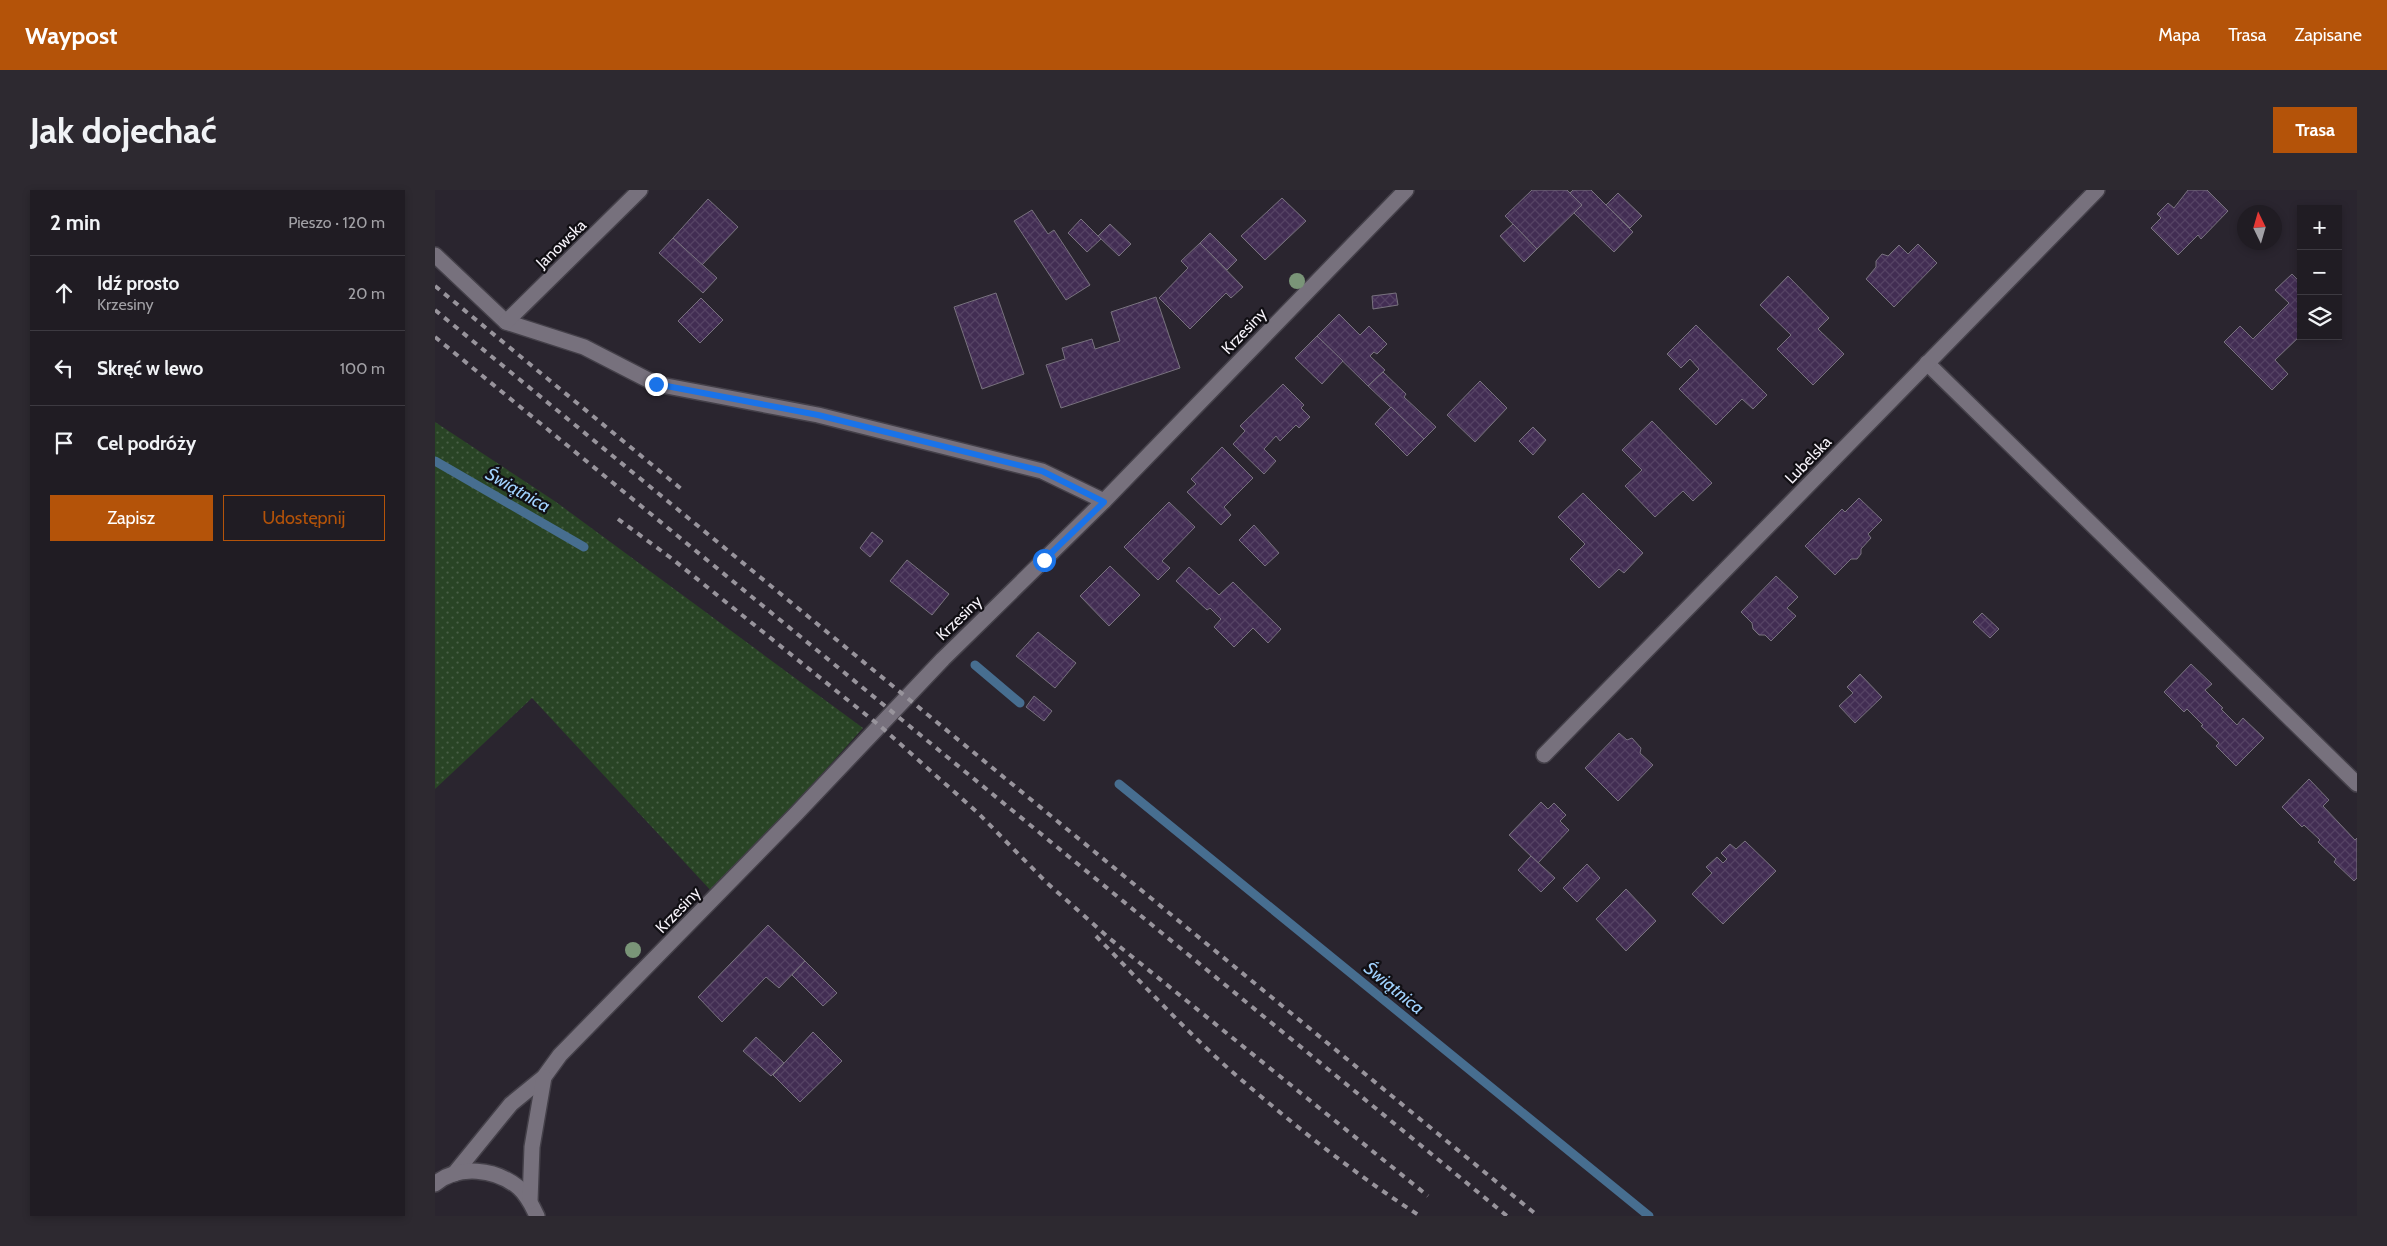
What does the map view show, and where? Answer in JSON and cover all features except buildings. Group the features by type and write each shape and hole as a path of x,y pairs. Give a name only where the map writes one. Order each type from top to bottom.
{"street":[{"name":"Janowska","path":"505,322 640,190"},
{"name":"Krzesiny","path":"454,1174 511,1104 544,1078 560,1055 796,814 943,659 1104,502 1406,190"},
{"name":"Lubelska","path":"1544,755 2097,190"},
{"path":"435,255 505,322 584,347 656,384 818,415 1042,471 1104,502"},
{"path":"1927,363 2357,784"},
{"name":"Krzesiny","path":"530,1201 532,1146 544,1078"},
{"path":"435,1184 454,1174 471,1171 488,1172 504,1178 519,1188 530,1201 537,1216"}],"green space":[{"path":"435,422 556,502 863,728 714,894 532,698 435,789"}],"waterway":[{"name":"Świątnica","path":"435,461 584,547"},
{"name":"Świątnica","path":"975,665 1020,703"},
{"name":"Świątnica","path":"1119,784 1649,1216"}],"railway":[{"path":"435,286 685,492"},
{"path":"435,310 1538,1216"},
{"path":"435,337 1507,1216"},
{"path":"618,519 671,558 880,726 978,813 1046,882 1109,938 1428,1196"},
{"path":"1096,936 1230,1070 1322,1146 1395,1200 1420,1216"}],"route":[{"path":"656,384 818,415 1042,471 1104,502 1044,560"}]}
